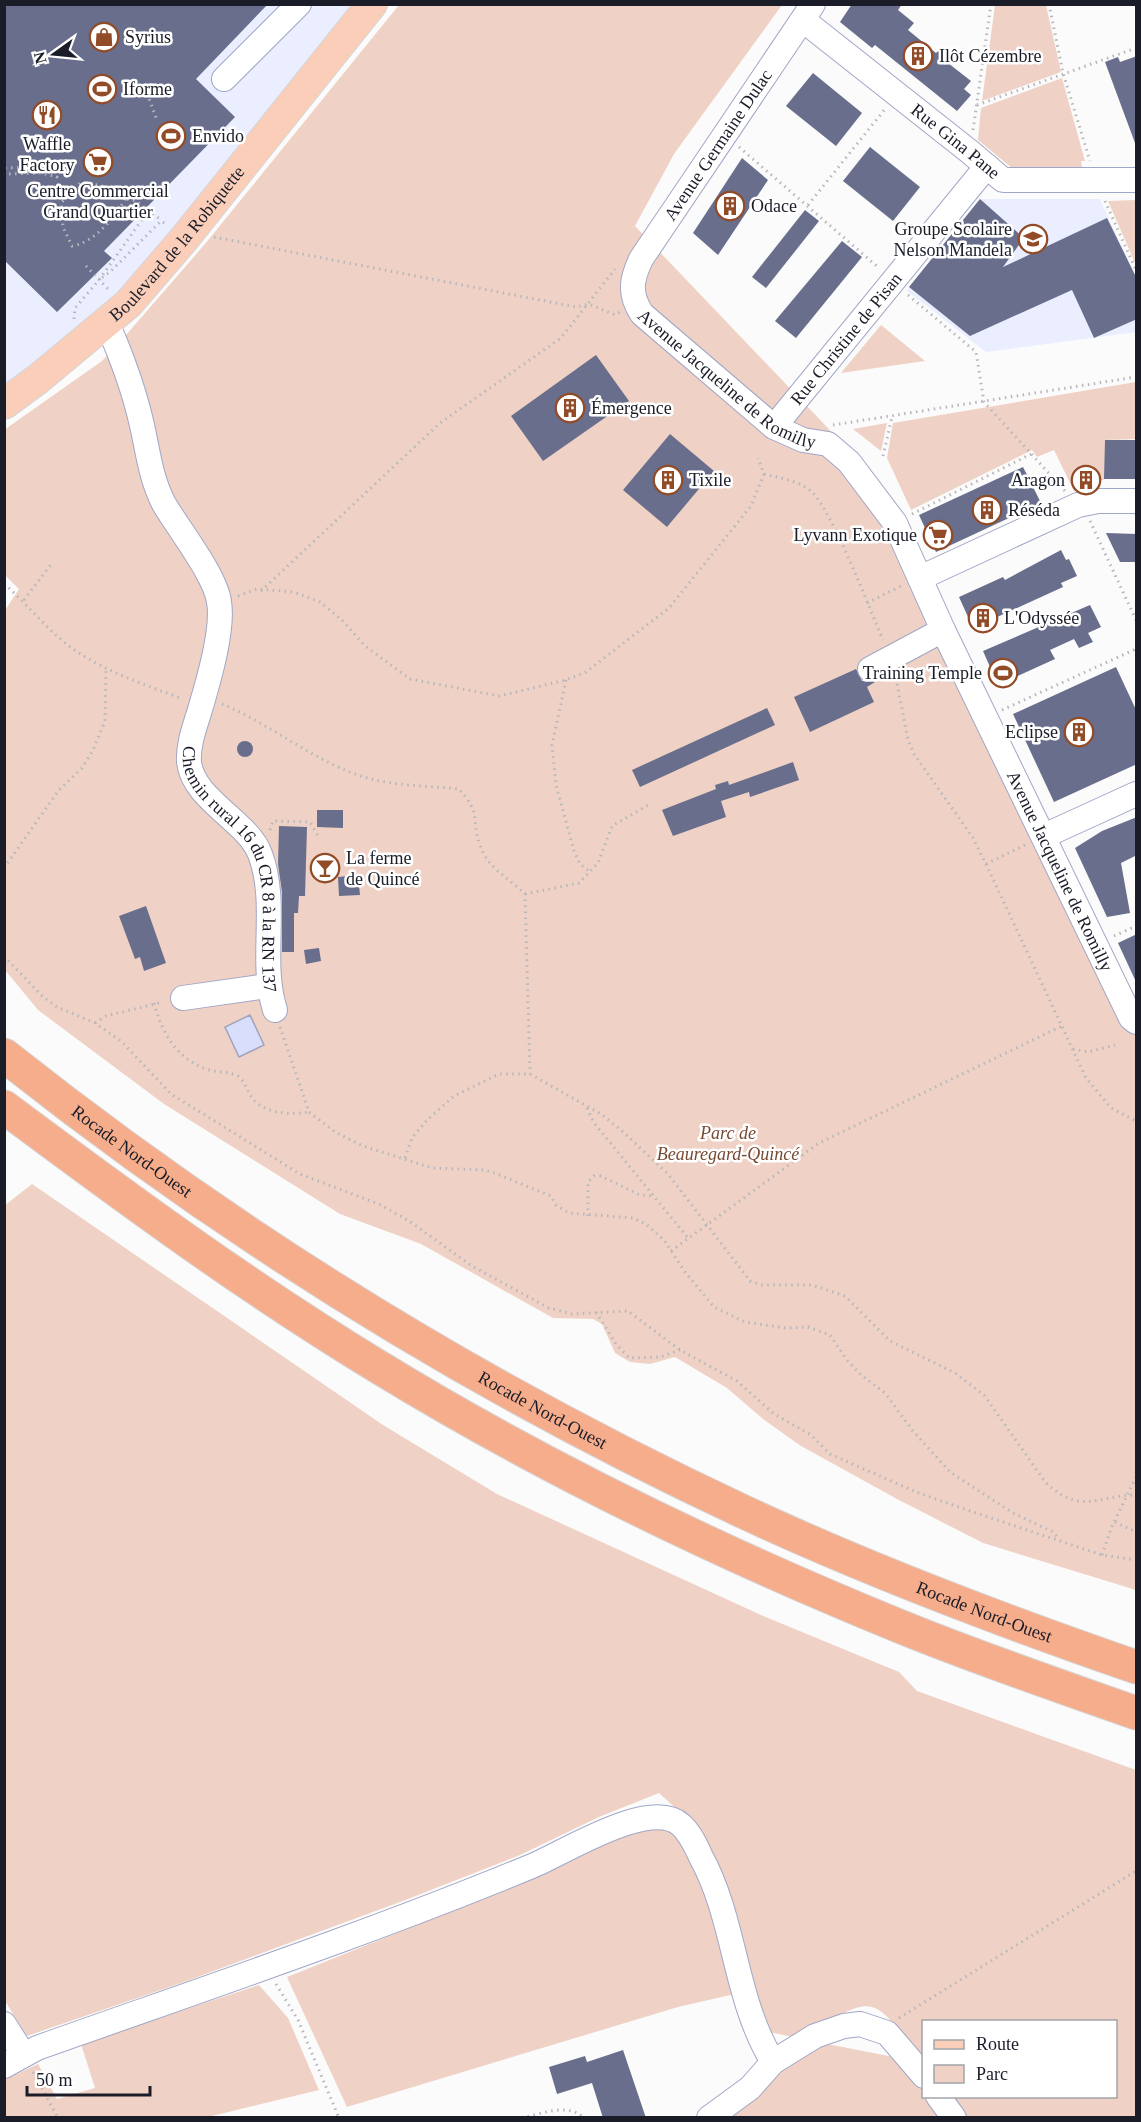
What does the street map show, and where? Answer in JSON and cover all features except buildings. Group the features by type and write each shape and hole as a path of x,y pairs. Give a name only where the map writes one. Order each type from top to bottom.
{"highway":[{"name":"Rocade Nord-Ouest","path":"4,1055 147,1163 271,1250 420,1342 602,1443 808,1541 988,1615 1137,1667"},
{"path":"4,1107 151,1217 259,1292 379,1368 517,1446 650,1514 825,1595 975,1656 1137,1713"}],"main road":[{"name":"Boulevard de la Robiquette","path":"4,405 107,323 174,252 372,4"}],"street":[{"path":"224,79 299,4"},
{"name":"Rue Gina Pane","path":"808,12 898,94 1003,180 1137,180"},
{"name":"Avenue Germaine Dulac","path":"633,297 633,275 641,259 808,12"},
{"name":"Rue Christine de Pisan","path":"774,427 893,282 979,159"},
{"name":"Avenue Jacqueline de Romilly","path":"633,297 642,314 774,427 803,440 828,444 856,470 895,522 984,715 1131,1018 1137,1022"},
{"name":"Chemin rural 16 du CR 8 à la RN 137","path":"107,323 123,359 141,422 150,470 164,502 205,571 219,602 216,644 190,745 189,764 207,794 259,850 266,869 267,986 274,1010"},
{"path":"920,578 1078,505 1098,501 1137,501"},
{"path":"880,664 943,630"},
{"path":"1044,836 1137,795"},
{"path":"183,998 267,986"},
{"path":"4,2024 14,2060 418,1913 543,1862 630,1821 647,1816 668,1817 681,1825 689,1834 712,1879 750,2013 761,2043 773,2062"},
{"path":"709,2118 750,2088 773,2062 828,2030 860,2024 875,2027 897,2041 922,2073"},
{"path":"939,2098 954,2118"}],"path":[{"path":"979,159 977,105 991,4"},
{"path":"1049,4 1063,73 1096,179 1137,270"},
{"path":"977,105 1137,48"},
{"path":"145,88 157,120"},
{"path":"808,205 898,94"},
{"path":"725,135 976,352 984,402 1091,522 1137,620"},
{"path":"5,168 42,168 57,177 42,173 5,174"},
{"path":"125,199 120,209 84,244 72,246 63,227 61,203 81,182 113,188 125,199 136,201 171,228"},
{"path":"76,323 73,318 75,308 99,280 149,210"},
{"path":"99,280 161,221"},
{"path":"210,236 576,307 590,304 615,315 633,297"},
{"path":"86,266 103,284"},
{"path":"261,591 440,423 561,338 590,304"},
{"path":"831,425 1137,376"},
{"path":"883,456 891,417"},
{"path":"895,522 1031,454"},
{"path":"219,602 257,590 294,592 320,602 341,619 365,646 410,679 499,696 566,680 586,672 669,608 751,506 764,474 758,458"},
{"path":"24,600 52,563"},
{"path":"867,603 920,578"},
{"path":"4,584 24,600 59,637 106,669 253,717 328,761 371,779 459,789 474,806 480,846 495,871 525,894 579,883 598,863 612,826 651,804"},
{"path":"984,715 1004,710 1137,649"},
{"path":"4,868 59,790 82,768 93,750 105,722 106,669"},
{"path":"566,680 552,745 556,785 574,851 580,864 589,871"},
{"path":"259,850 268,836 273,821 310,822 318,836"},
{"path":"1044,836 987,864 1086,1078 1111,1108 1137,1121"},
{"path":"525,894 530,1074"},
{"path":"1095,944 1137,926"},
{"path":"4,956 42,996 57,1007 95,1023 122,1042 171,1094 300,1174 381,1205 409,1221 472,1266 549,1308 572,1314 628,1311 680,1350 737,1381 774,1414 811,1435 830,1454 916,1492 1102,1555 1137,1560"},
{"path":"95,1023 106,1016 183,998"},
{"path":"154,1004 166,1037 175,1049 187,1059 207,1069 236,1075 243,1080 254,1101 264,1106 286,1114 309,1112 335,1132 363,1146 432,1168 485,1170 544,1192 551,1196 561,1210 588,1215 633,1218 655,1231 714,1307 745,1322 785,1328 808,1328 830,1335 847,1360 885,1393 913,1431 950,1472 1014,1513 1053,1532 1059,1539"},
{"name":"Chemin rural 16 du CR 8 à la RN 137","path":"274,1010 309,1112"},
{"path":"671,1251 819,1143 1062,1026"},
{"path":"1073,1049 1089,1052 1115,1045"},
{"path":"405,1158 412,1138 427,1120 454,1096 499,1074 530,1074 586,1106 622,1131 668,1174 750,1281 762,1285 812,1285 845,1296 890,1341 955,1373 984,1395 1046,1483 1056,1492 1087,1503 1137,1495"},
{"path":"586,1106 594,1123 688,1238"},
{"path":"588,1215 588,1182 594,1176 601,1176 640,1195 654,1196"},
{"path":"596,1312 616,1344 629,1358 660,1357 680,1350"},
{"path":"1102,1555 1126,1495 1137,1477"},
{"path":"1115,1522 1137,1533"},
{"path":"875,2027 892,2022 1137,1871"},
{"path":"262,1969 285,1996 298,2020 339,2118"},
{"path":"14,2060 58,2118"},
{"path":"522,2118 567,2109 575,2110 584,2118"}],"shaded area":[{"name":"Centre Commercial Grand Quartier","path":"5,5 352,5 212,184 115,295 5,388"},
{"name":"Groupe Scolaire Nelson Mandela","path":"980,199 1100,199 1136,279 1136,332 986,352 907,291"}],"green space":[{"name":"Parc de Beauregard-Quincé","path":"399,5 782,5 674,154 635,226 845,446 1136,1017 1136,1590 983,1543 801,1446 763,1419 727,1388 675,1357 650,1364 630,1362 615,1353 602,1324 593,1319 553,1318 421,1244 340,1214 164,1104 38,1010 5,970 4,612 19,589 5,575 4,430 102,361 205,244"},
{"path":"995,5 1046,5 1061,72 982,101"},
{"path":"1062,78 1085,161 1081,161 1082,167 1012,168 978,140 981,108"},
{"path":"1136,200 1136,265 1108,201"},
{"path":"881,325 925,361 841,373"},
{"path":"1136,382 1136,439 1105,440 1105,479 1074,491 1054,450 1037,457 1032,450 911,510 887,458 893,423"},
{"path":"887,423 881,451 853,429"},
{"path":"32,1184 383,1425 497,1494 761,1615 899,1672 917,1691 1136,1770 1136,2117 960,2117 946,2098 1117,2098 1117,2020 922,2020 922,2066 895,2026 884,2013 873,2007 861,2007 846,2012 802,2039 760,2030 693,1824 659,1793 599,1817 520,1855 408,1899 184,1982 27,2036 5,2001 4,1206"},
{"path":"667,1828 680,1837 690,1852 739,1993 678,2007 347,2107 287,1977 544,1874 636,1829"},
{"path":"259,1985 288,2018 319,2090 208,2117 5,2118 4,2080 38,2064 57,2099 95,2088 81,2044"},
{"path":"822,2043 899,2058 922,2088 922,2098 930,2098 944,2118 723,2118 791,2063"}],"water":[{"path":"250,1015 264,1045 239,1057 225,1027"}],"place":[{"name":"Syrius","path":"104,37"},
{"name":"Ilôt Cézembre","path":"918,56"},
{"name":"Iforme","path":"102,89"},
{"name":"Waffle Factory","path":"47,115"},
{"name":"Envido","path":"171,136"},
{"name":"Centre Commercial Grand Quartier","path":"98,162"},
{"name":"Odace","path":"730,206"},
{"name":"Groupe Scolaire Nelson Mandela","path":"1033,239"},
{"name":"Émergence","path":"570,408"},
{"name":"Tixile","path":"668,480"},
{"name":"Aragon","path":"1086,480"},
{"name":"Réséda","path":"987,510"},
{"name":"Lyvann Exotique","path":"938,535"},
{"name":"L'Odyssée","path":"983,618"},
{"name":"Training Temple","path":"1003,673"},
{"name":"Eclipse","path":"1079,732"},
{"name":"La ferme de Quincé","path":"325,868"}]}
